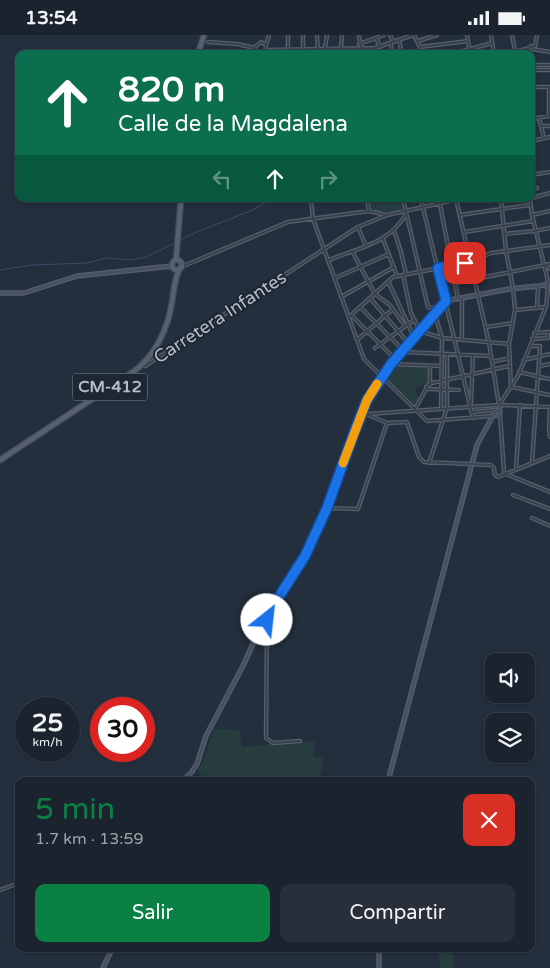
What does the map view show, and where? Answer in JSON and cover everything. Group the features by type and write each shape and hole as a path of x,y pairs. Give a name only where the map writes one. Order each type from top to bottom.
{"main road":[{"path":"199,50 204,35"},
{"name":"CM-412","path":"0,460 138,369 152,353 164,331 170,313 175,280 180,264 177,252 181,202"},
{"name":"CM-412","path":"175,280 173,261 180,264"},
{"path":"173,267 180,264"}],"street":[{"path":"266,50 269,35"},
{"path":"288,35 288,49"},
{"path":"303,35 303,49"},
{"path":"317,35 317,49"},
{"path":"325,49 327,35"},
{"path":"341,48 342,35"},
{"path":"360,45 384,35"},
{"path":"390,35 392,50"},
{"path":"281,50 375,48 413,35 421,50"},
{"path":"418,41 438,35"},
{"path":"466,35 469,49"},
{"path":"491,35 493,50"},
{"path":"512,35 515,50"},
{"path":"531,49 535,46 538,35"},
{"path":"359,37 360,48"},
{"path":"376,38 380,47"},
{"path":"399,40 401,50"},
{"path":"420,47 468,41"},
{"path":"208,42 237,44 255,48 257,44 262,42 266,46"},
{"path":"466,50 492,43"},
{"path":"518,50 531,49 550,52"},
{"path":"535,65 550,65"},
{"path":"535,70 550,70"},
{"path":"535,87 550,87 550,115 535,118"},
{"path":"539,118 544,138"},
{"path":"541,126 550,126"},
{"path":"535,140 550,138"},
{"path":"535,174 550,172"},
{"path":"535,197 550,193"},
{"path":"311,202 313,219 341,297 350,316 364,359 427,421 473,418 496,414"},
{"path":"368,202 369,211"},
{"path":"404,202 428,307 438,308"},
{"path":"421,202 473,418"},
{"path":"180,264 194,261 288,222 369,211 387,215 406,214 423,207 444,202"},
{"path":"458,202 489,343 499,405"},
{"path":"501,202 506,251 513,288 514,310 509,344 511,387"},
{"path":"389,777 478,445 496,414 499,405 519,373 546,307 549,287 535,231 530,202"},
{"path":"440,203 460,299 462,340"},
{"path":"460,215 530,205"},
{"path":"532,215 550,211"},
{"path":"328,261 384,239 394,230 406,214"},
{"name":"Carretera Infantes","path":"145,366 358,227 387,215"},
{"path":"464,232 477,228 533,221"},
{"path":"358,227 366,246"},
{"path":"504,234 550,228"},
{"path":"394,230 401,252 414,320 420,331 455,340 509,344"},
{"path":"384,239 397,276"},
{"path":"350,316 388,281 397,276 453,265 491,253 550,245"},
{"path":"352,251 375,294 393,309 405,326"},
{"path":"335,278 389,254"},
{"path":"456,283 550,264"},
{"path":"545,265 550,269"},
{"path":"0,293 24,293 77,276 173,267"},
{"path":"341,297 394,267"},
{"path":"388,281 414,337"},
{"path":"186,777 197,764 210,729 266,617 305,556 327,508 367,400 391,364 446,301 513,288 545,285 549,287"},
{"path":"537,308 538,286"},
{"path":"370,298 409,344"},
{"path":"360,307 405,352 491,356"},
{"path":"514,310 546,307"},
{"path":"433,308 442,338 441,408"},
{"path":"357,340 393,309"},
{"path":"350,316 395,359"},
{"path":"376,348 414,320"},
{"path":"485,327 513,323"},
{"path":"532,463 541,332"},
{"path":"532,339 549,340 549,332 534,333"},
{"path":"529,346 539,346"},
{"path":"429,463 446,408 447,354"},
{"path":"524,361 550,354"},
{"path":"471,406 473,355"},
{"path":"492,362 509,358"},
{"path":"391,364 442,366"},
{"path":"539,366 550,364"},
{"path":"415,409 430,382 430,365"},
{"path":"426,387 432,383 509,366"},
{"path":"519,373 550,379"},
{"path":"426,387 428,389 459,389"},
{"path":"511,387 550,394"},
{"path":"368,414 471,406 550,407 548,427 550,437"},
{"path":"516,470 521,407"},
{"path":"362,412 387,423 407,422 419,457 429,463 493,466 495,475 498,477 550,455"},
{"path":"472,412 496,414"},
{"path":"496,414 504,473 550,492"},
{"path":"327,508 358,509 387,423"},
{"path":"513,495 550,509"},
{"path":"532,518 550,526"},
{"path":"266,617 266,738 273,743 300,741"},
{"path":"0,890 15,884"},
{"path":"104,968 111,952"},
{"path":"379,952 379,968"}],"green space":[{"path":"370,202 403,202 404,210 391,213 371,210"},
{"path":"397,365 429,367 429,383 416,387 415,393 419,397 414,407 386,379"},
{"path":"214,728 240,731 242,747 315,741 313,757 324,758 321,775 315,777 202,777 198,770 204,760"},
{"path":"438,952 452,952 455,968 440,968"}],"waterway":[{"path":"180,240 253,210 266,202"},
{"path":"0,270 32,265 87,263 106,258 131,260 146,257 175,243"}],"slow traffic":[{"path":"343,463 367,400 377,384"}],"route":[{"path":"267,620 266,617 305,556 327,508 367,400 391,364 446,301 438,268 465,263"}]}
